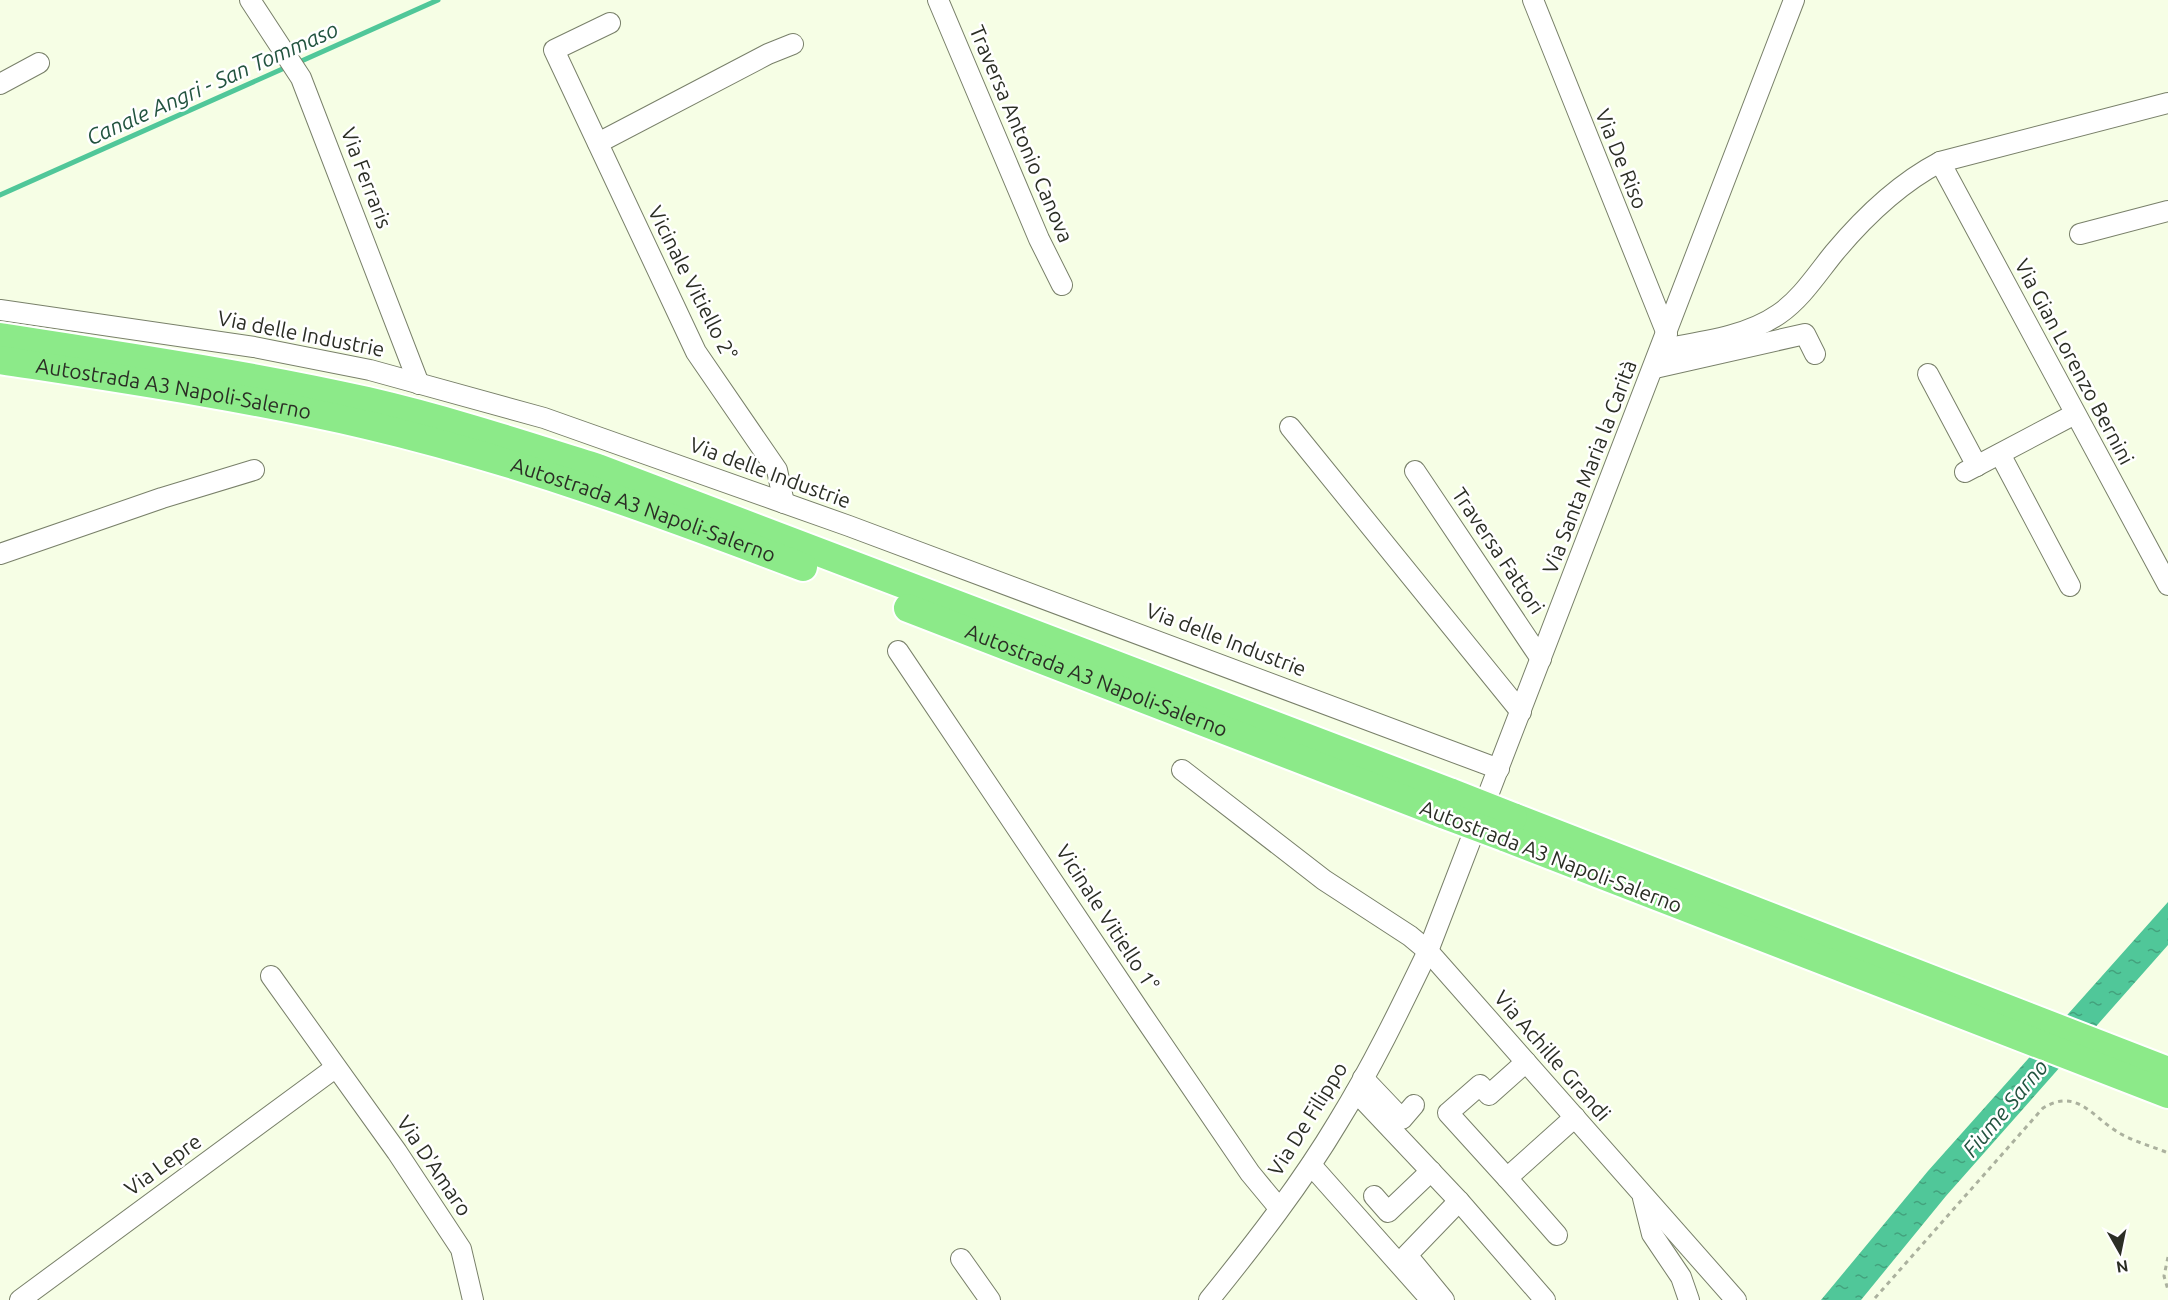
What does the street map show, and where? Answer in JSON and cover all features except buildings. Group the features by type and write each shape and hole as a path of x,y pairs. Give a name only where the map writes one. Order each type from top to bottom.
{"highway":[{"name":"Autostrada A3 Napoli-Salerno","path":"0,337 259,378 369,402 467,427 587,464 1448,804"},
{"name":"Autostrada A3 Napoli-Salerno","path":"0,360 253,400 368,425 520,467 794,564 1509,827 2119,1063 2168,1094"},
{"name":"Autostrada A3 Napoli-Salerno","path":"2119,1063 2168,1071"}],"street":[{"name":"Via Ferraris","path":"250,0 302,78 418,384"},
{"name":"Traversa Antonio Canova","path":"938,0 1039,239 1062,285"},
{"name":"Via De Riso","path":"1533,0 1665,342"},
{"name":"Via Santa Maria la Carità","path":"1428,951 1655,368 1794,0"},
{"name":"Vicinale Vitiello 2°","path":"610,23 554,50 696,352 777,470 784,503"},
{"path":"598,143 768,54 792,44"},
{"path":"0,84 39,63"},
{"path":"1665,342 1735,334 1760,325 1780,314 1815,279 1865,219 1914,175 1940,162 2168,103"},
{"name":"Via Gian Lorenzo Bernini","path":"1940,162 2168,585"},
{"path":"2080,234 2168,211"},
{"name":"Via delle Industrie","path":"0,310 254,347 370,370 544,418 1182,649 1499,769"},
{"path":"1655,368 1805,334 1815,354"},
{"path":"1928,374 1971,469 2075,414"},
{"path":"1290,427 1521,712"},
{"path":"2000,453 2070,586"},
{"path":"0,554 162,498 254,470"},
{"name":"Traversa Fattori","path":"1415,471 1541,659"},
{"name":"Vicinale Vitiello 1°","path":"898,651 1250,1173 1279,1208"},
{"name":"Via Achille Grandi","path":"1182,770 1324,880 1410,936 1428,951 1736,1300"},
{"name":"Via De Filippo","path":"1209,1300 1311,1165 1360,1085 1428,951"},
{"name":"Via D'Amaro","path":"271,976 397,1152 461,1249 473,1300"},
{"path":"1526,1062 1489,1095 1480,1084 1448,1113 1557,1235"},
{"name":"Via Lepre","path":"20,1300 335,1068"},
{"path":"1360,1085 1402,1119 1414,1105"},
{"path":"1360,1085 1431,1172 1545,1300"},
{"path":"1507,1178 1575,1118"},
{"path":"1311,1165 1431,1300"},
{"path":"1374,1196 1388,1212 1431,1172"},
{"name":"Via Achille Grandi","path":"1641,1193 1652,1234 1681,1277 1689,1300"},
{"path":"1444,1300 1407,1255 1459,1201"},
{"path":"961,1259 990,1300"}],"path":[{"path":"1875,1298 2043,1108 2053,1102 2067,1100 2083,1106 2116,1132 2168,1153"},
{"path":"2168,1257 2164,1276 2168,1290"}],"water":[{"name":"Fiume Sarno","path":"2168,902 2168,945 1946,1196 1861,1300 1821,1300 1928,1171"}],"waterway":[{"name":"Canale Angri - San Tommaso","path":"297,63 438,0"},
{"name":"Canale Angri - San Tommaso","path":"0,195 289,66"}]}
